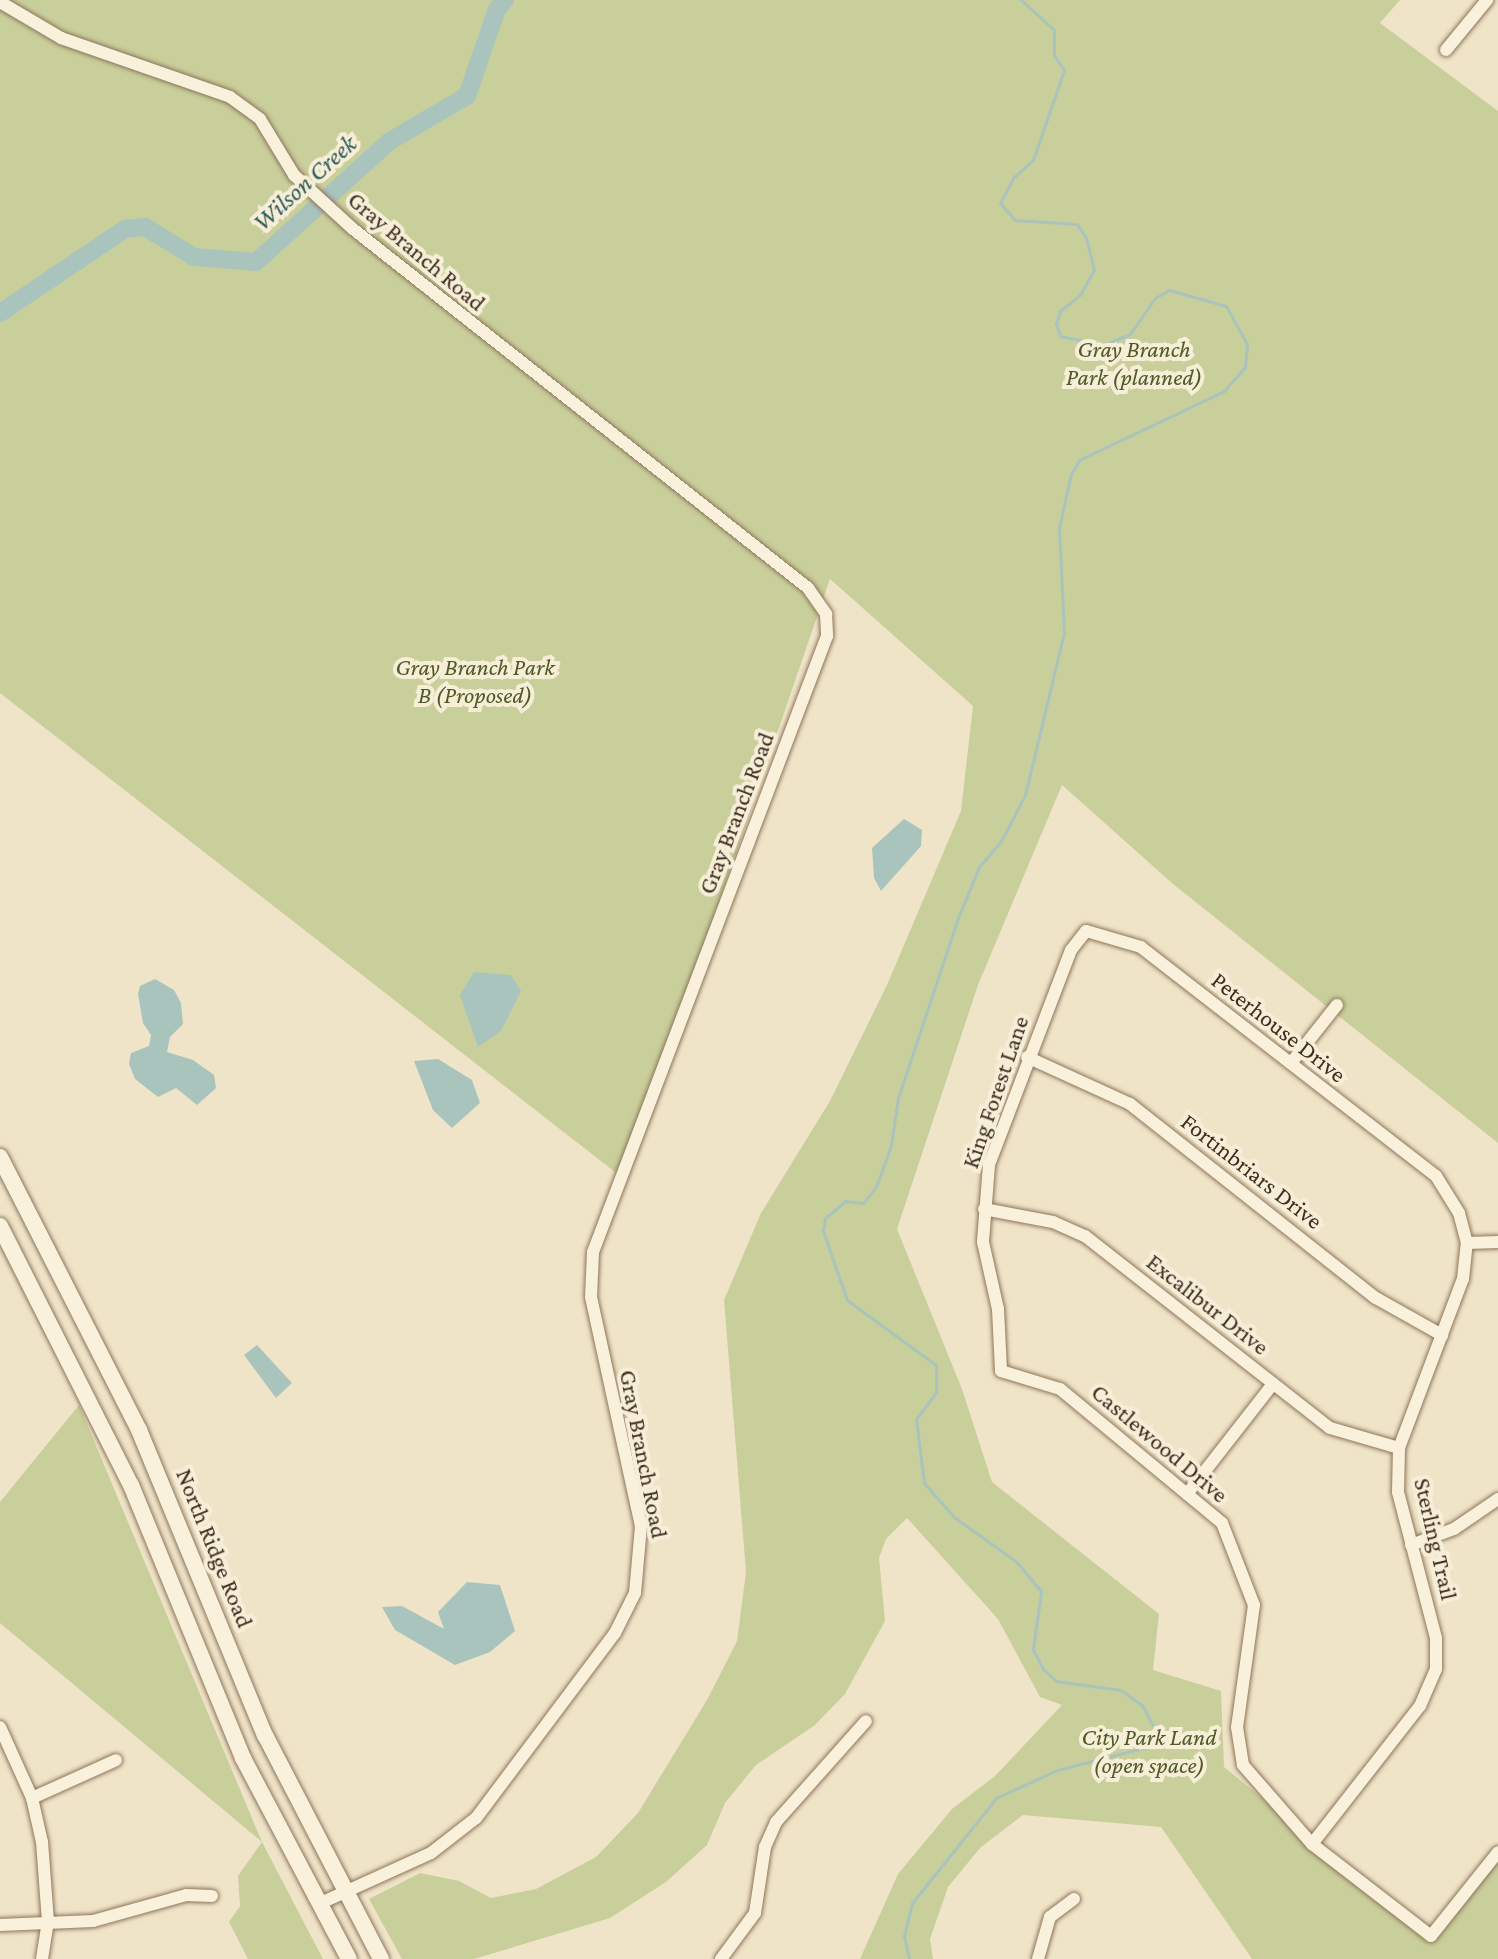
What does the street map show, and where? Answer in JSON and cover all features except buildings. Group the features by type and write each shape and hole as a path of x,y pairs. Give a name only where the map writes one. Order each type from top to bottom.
{"main road":[{"name":"North Ridge Road","path":"0,1157 139,1430 265,1735 381,1959"},
{"path":"0,1226 131,1485 243,1758 349,1959"}],"street":[{"path":"1446,50 1487,0 1498,10"},
{"name":"Gray Branch Road","path":"0,2 73,43 230,97 260,119 294,175 353,229 808,588 823,604 827,626 593,1252 591,1297 641,1526 635,1593 615,1633 476,1818 431,1853 321,1903"},
{"name":"King Forest Lane","path":"1001,1371 998,1309 983,1242 989,1165 1027,1057 1071,950 1086,931"},
{"name":"Peterhouse Drive","path":"1086,931 1141,947 1436,1176"},
{"path":"1291,1063 1337,1005"},
{"name":"Fortinbriars Drive","path":"1027,1057 1130,1104 1376,1298 1442,1335"},
{"name":"Sterling Trail","path":"1312,1844 1420,1706 1436,1669 1436,1638 1398,1492 1399,1448 1463,1279 1467,1243 1459,1213 1436,1176"},
{"name":"Excalibur Drive","path":"984,1209 1053,1222 1085,1236 1330,1428 1399,1448"},
{"path":"1467,1243 1498,1242"},
{"name":"Castlewood Drive","path":"1001,1371 1060,1389 1222,1523 1254,1605 1237,1727 1243,1765 1312,1844 1431,1936 1498,1852"},
{"path":"1187,1494 1273,1384"},
{"path":"1411,1545 1454,1529 1498,1499"},
{"path":"721,1959 755,1913 765,1847 776,1822 866,1721"},
{"path":"0,1727 32,1798 46,1865 48,1921 42,1959"},
{"path":"32,1798 116,1760"},
{"path":"0,1925 107,1919 186,1895 212,1896"},
{"path":"1038,1959 1050,1917 1074,1899"}],"green space":[{"path":"0,0 1400,0 1380,23 1498,111 1498,1143 1173,884 1062,785 978,985 897,1229 962,1389 992,1482 1159,1614 1153,1670 1221,1691 1224,1767 1431,1936 1493,1858 1498,1862 1498,1959 1252,1959 1161,1827 1023,1815 980,1848 948,1887 930,1939 933,1959 860,1959 898,1874 952,1809 995,1776 1062,1705 1040,1697 998,1619 907,1518 886,1539 879,1558 885,1621 845,1694 815,1725 756,1765 725,1803 707,1845 666,1882 610,1918 474,1959 402,1959 369,1899 420,1873 459,1881 491,1898 536,1889 596,1857 638,1813 707,1700 737,1641 746,1572 724,1300 761,1213 830,1101 887,985 961,811 973,706 830,579 624,1179 0,693"},
{"path":"79,1405 262,1842 0,1623 0,1502"},
{"path":"262,1842 323,1959 248,1959 229,1922 240,1906 238,1876"}],"water":[{"path":"904,819 922,830 921,846 881,891 874,878 872,848"},
{"path":"474,972 511,975 521,991 501,1031 478,1047 460,995"},
{"path":"155,979 174,990 181,1003 183,1024 170,1037 167,1052 193,1060 214,1075 216,1088 197,1105 176,1088 158,1097 135,1079 129,1064 131,1053 149,1046 151,1035 143,1023 138,994 140,986"},
{"path":"438,1059 472,1080 480,1103 452,1128 433,1110 414,1061"},
{"path":"257,1345 292,1383 276,1398 244,1355"},
{"path":"467,1582 500,1585 515,1631 490,1652 455,1665 395,1630 382,1607 402,1606 444,1629 438,1612"}],"waterway":[{"name":"Wilson Creek","path":"0,313 125,229 145,227 194,257 256,262 390,141 467,96 497,9 505,0"},
{"path":"909,1959 904,1936 912,1903 996,1798 1057,1770 1147,1747 1157,1734 1143,1706 1121,1690 1056,1681 1043,1669 1033,1649 1041,1591 1017,1562 954,1517 924,1483 916,1419 936,1392 936,1365 847,1300 823,1231 825,1218 845,1201 863,1203 876,1187 891,1145 898,1098 958,918 979,867 1001,841 1025,795 1064,632 1059,528 1071,474 1079,460 1224,391 1245,367 1247,344 1226,306 1169,290 1155,298 1130,334 1104,345 1060,336 1056,324 1060,311 1080,295 1094,270 1086,238 1077,224 1015,220 1000,203 1014,177 1033,160 1064,70 1054,55 1054,30 1021,0"}],"park label":[{"name":"Gray Branch Park (planned)","path":"1134,363"},
{"name":"Gray Branch Park B (Proposed)","path":"475,681"},
{"name":"City Park Land (open space)","path":"1149,1751"}]}
